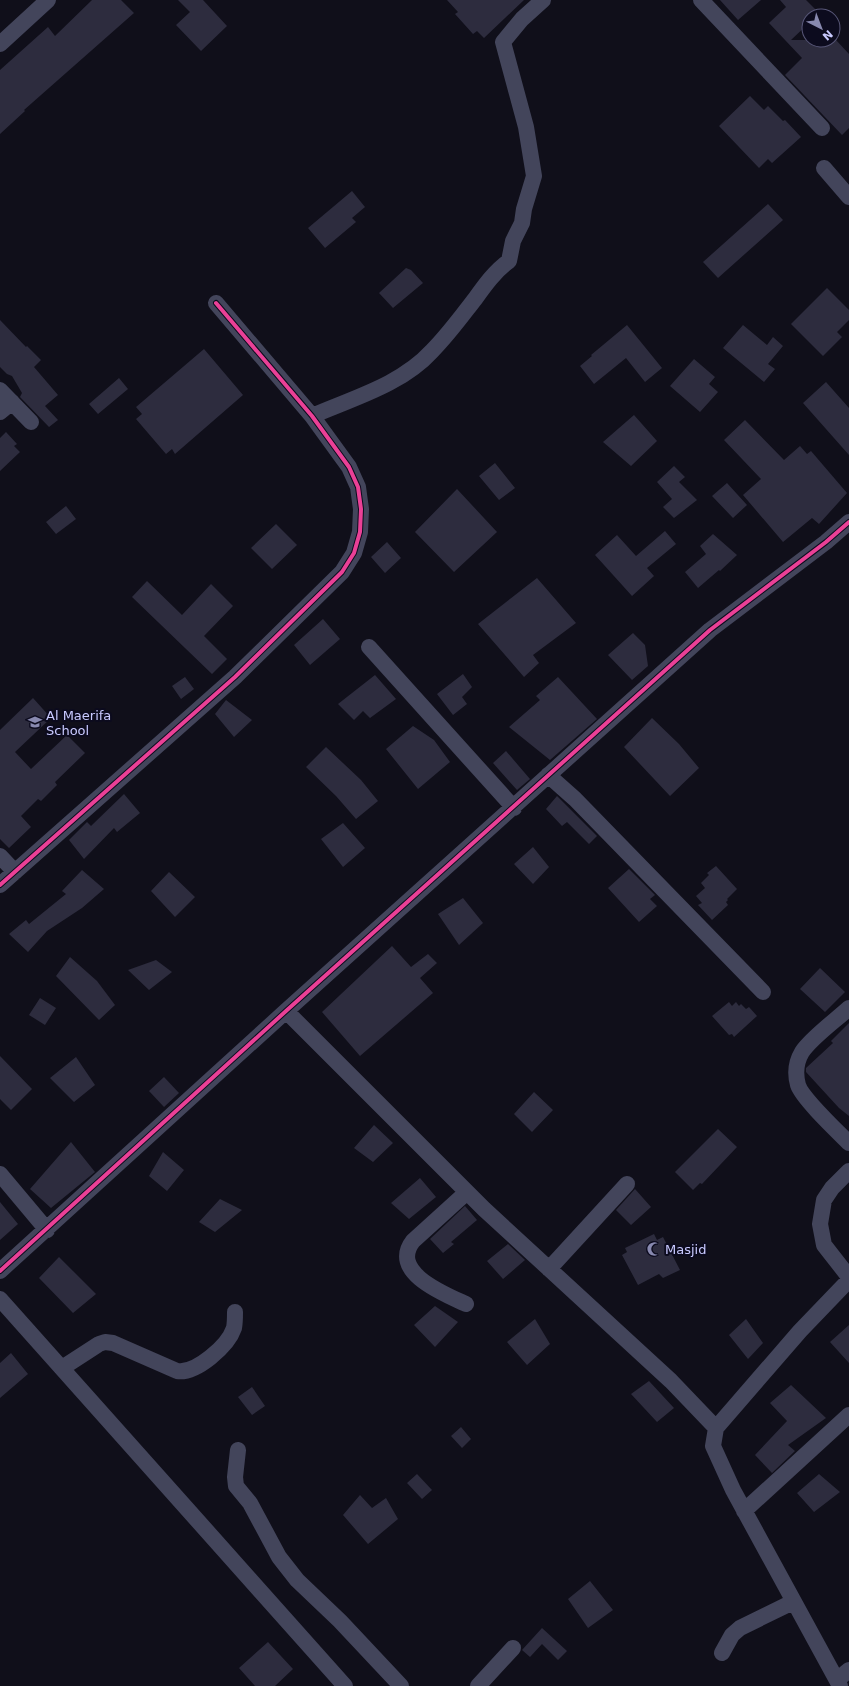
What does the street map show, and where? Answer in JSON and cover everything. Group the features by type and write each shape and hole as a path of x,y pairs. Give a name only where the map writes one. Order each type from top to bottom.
{"street":[{"path":"0,44 48,0"},
{"path":"312,416 389,383 414,368 431,352 455,325 498,268 509,260 513,240 522,223 524,209 534,176 526,127 503,42 522,19 543,0"},
{"path":"700,0 822,128"},
{"path":"824,168 849,197"},
{"path":"0,885 235,677 342,572 354,553 360,532 361,509 358,487 349,467 312,416 216,303"},
{"path":"0,390 6,407 31,422"},
{"path":"0,1271 47,1230 286,1011 514,808 548,775 710,630 826,542 849,522"},
{"path":"369,647 514,808"},
{"path":"548,775 575,799 763,992"},
{"path":"0,856 15,872"},
{"path":"849,1008 808,1045 801,1053 796,1068 799,1086 828,1122 849,1143"},
{"path":"286,1011 467,1192 671,1381 716,1428"},
{"path":"842,1679 793,1602 732,1490 713,1446 716,1428 800,1331 849,1278 824,1245 820,1224 824,1200 832,1188 849,1171"},
{"path":"0,1174 47,1230"},
{"path":"550,1269 628,1184"},
{"path":"466,1304 430,1287 415,1274 407,1264 406,1255 409,1246 413,1241 467,1192"},
{"path":"0,1299 345,1686"},
{"path":"62,1368 99,1344 105,1342 113,1343 177,1371 183,1372 202,1364 225,1342 233,1329 235,1312"},
{"path":"744,1511 849,1415"},
{"path":"238,1450 235,1477 236,1486 250,1503 279,1557 297,1580 340,1621 401,1686"},
{"path":"722,1653 732,1635 740,1628 793,1602"},
{"path":"478,1686 513,1648"}],"building":[{"path":"92,0 121,0 134,13 24,110 25,111 0,134 0,70 48,27 55,36"},
{"path":"178,0 203,0 227,26 201,51 176,25 190,12"},
{"path":"447,0 524,0 484,38 477,31 473,34 455,14 458,12"},
{"path":"720,0 761,0 738,20"},
{"path":"780,0 806,0 814,8 801,8 801,31 791,40 801,40 801,48 841,48 841,45 849,54 849,128 842,135 785,75 802,58 769,23 786,7"},
{"path":"750,96 764,110 768,106 783,121 785,120 801,137 772,163 768,159 759,168 719,126"},
{"path":"352,191 365,207 352,218 356,222 325,248 308,228"},
{"path":"768,204 783,220 718,278 703,262"},
{"path":"406,268 411,270 423,283 393,308 379,293"},
{"path":"827,288 849,310 849,320 837,332 842,337 823,356 791,324"},
{"path":"0,320 41,360 34,367 58,395 45,406 58,420 49,427 20,397 22,393 12,376 7,374 0,367"},
{"path":"627,325 662,368 645,382 626,358 594,384 580,366"},
{"path":"743,325 767,345 773,337 783,346 768,364 775,369 764,382 723,348"},
{"path":"204,349 243,395 175,454 172,449 166,454 136,419 142,414 136,407"},
{"path":"694,359 715,377 709,384 718,392 700,412 670,386"},
{"path":"119,378 128,389 98,414 89,404"},
{"path":"826,382 849,408 849,455 803,403"},
{"path":"634,415 657,441 631,466 603,442"},
{"path":"745,420 784,460 800,446 807,454 811,451 847,493 819,524 812,518 783,542 743,495 761,479 724,440"},
{"path":"6,432 17,444 14,446 20,452 0,471 0,438"},
{"path":"495,463 515,488 499,500 479,476"},
{"path":"674,466 685,477 679,482 697,500 674,518 663,507 672,499 657,482"},
{"path":"727,483 747,505 733,518 712,496"},
{"path":"457,489 497,532 454,572 415,532"},
{"path":"66,506 76,519 56,534 46,522"},
{"path":"276,524 297,545 272,569 251,548"},
{"path":"665,531 676,544 647,568 654,576 632,596 595,555 617,535 636,556"},
{"path":"713,534 737,555 720,571 719,570 698,588 685,572 706,554 700,546"},
{"path":"387,542 401,558 385,573 371,557"},
{"path":"537,578 576,623 533,655 539,663 524,677 478,624"},
{"path":"147,581 182,615 211,584 233,606 204,636 227,659 212,674 132,597"},
{"path":"323,619 340,639 310,665 294,645"},
{"path":"633,633 645,645 648,666 632,680 608,655"},
{"path":"463,674 472,687 462,697 467,704 453,715 437,694"},
{"path":"375,675 396,699 370,718 363,711 354,720 338,704"},
{"path":"185,677 194,689 181,699 172,686"},
{"path":"558,677 597,719 550,760 509,727 540,700 536,696"},
{"path":"33,698 51,718 15,752 31,769 67,735 85,753 55,782 57,785 41,801 38,799 21,816 31,827 9,848 0,839 0,730"},
{"path":"226,700 252,720 234,737 215,714"},
{"path":"652,718 679,744 699,768 670,796 624,747"},
{"path":"413,726 434,740 450,762 418,789 386,749"},
{"path":"326,747 361,780 378,801 356,819 336,796 306,767"},
{"path":"506,751 530,779 517,790 493,763"},
{"path":"124,794 140,813 117,832 114,828 84,859 69,840 87,822 91,826"},
{"path":"557,796 597,836 589,844 567,822 562,826 546,809"},
{"path":"343,823 365,848 343,867 321,839"},
{"path":"533,847 549,867 533,884 514,864"},
{"path":"716,866 737,889 727,899 728,900 726,902 728,905 712,920 698,905 702,903 696,896 705,888 701,883 709,875 707,873"},
{"path":"629,869 655,895 650,899 657,906 639,922 608,888"},
{"path":"82,870 104,889 82,908 47,931 28,952 9,934 26,920 29,924 66,894 62,891"},
{"path":"169,872 195,897 175,917 151,891"},
{"path":"463,898 483,923 459,945 438,914"},
{"path":"392,946 411,967 428,954 437,963 420,978 433,993 360,1056 322,1012"},
{"path":"70,957 97,981 115,1005 99,1020 56,976"},
{"path":"156,960 172,972 149,990 128,970"},
{"path":"820,968 845,992 825,1012 800,989"},
{"path":"40,998 56,1008 45,1025 29,1015"},
{"path":"729,1002 732,1006 736,1002 739,1006 741,1004 746,1009 749,1007 757,1016 734,1037 732,1034 729,1035 712,1016"},
{"path":"849,1023 849,1116 839,1108 806,1072 806,1068 833,1043 831,1041"},
{"path":"0,1056 32,1089 11,1110 0,1099"},
{"path":"76,1057 95,1085 74,1102 50,1078"},
{"path":"164,1077 179,1093 164,1107 149,1091"},
{"path":"534,1092 553,1110 532,1132 514,1114"},
{"path":"374,1125 393,1143 373,1162 354,1148"},
{"path":"718,1129 737,1147 702,1184 700,1183 693,1190 675,1172"},
{"path":"71,1142 95,1172 51,1208 30,1189"},
{"path":"163,1152 184,1170 167,1191 149,1176"},
{"path":"420,1178 436,1197 409,1219 391,1203"},
{"path":"635,1189 651,1207 631,1225 616,1210"},
{"path":"220,1199 242,1210 215,1232 199,1222"},
{"path":"0,1202 18,1224 0,1240"},
{"path":"465,1206 477,1220 451,1242 454,1244 443,1253 430,1239"},
{"path":"654,1234 657,1240 663,1237 680,1270 663,1278 659,1274 638,1285 622,1255 627,1252 625,1248"},
{"path":"508,1244 525,1260 503,1279 487,1261"},
{"path":"59,1257 96,1294 73,1313 39,1278"},
{"path":"435,1306 458,1322 435,1347 414,1325"},
{"path":"535,1319 550,1344 527,1365 507,1342"},
{"path":"746,1319 763,1343 748,1359 729,1335"},
{"path":"849,1325 849,1363 830,1342"},
{"path":"11,1353 28,1374 0,1398 0,1363"},
{"path":"649,1381 674,1408 657,1422 631,1394"},
{"path":"791,1385 826,1418 788,1445 795,1451 772,1473 755,1455 787,1421 770,1403"},
{"path":"252,1387 265,1406 252,1415 238,1397"},
{"path":"461,1427 471,1439 462,1448 451,1436"},
{"path":"417,1474 432,1490 422,1499 407,1483"},
{"path":"819,1474 840,1492 814,1512 797,1493"},
{"path":"360,1495 372,1508 386,1498 398,1519 368,1544 343,1515"},
{"path":"590,1581 613,1610 588,1628 568,1599"},
{"path":"542,1628 567,1651 558,1660 542,1644 530,1657 522,1650"},
{"path":"268,1642 293,1669 275,1686 255,1686 239,1668"}],"cycle path":[{"path":"0,885 235,677 342,572 354,553 360,532 361,509 358,487 349,467 312,416 216,303"},
{"path":"0,1271 286,1011 710,630 826,542 849,522"}],"place":[{"name":"Al Maerifa School","path":"35,722"},
{"name":"Masjid","path":"654,1249"}]}
